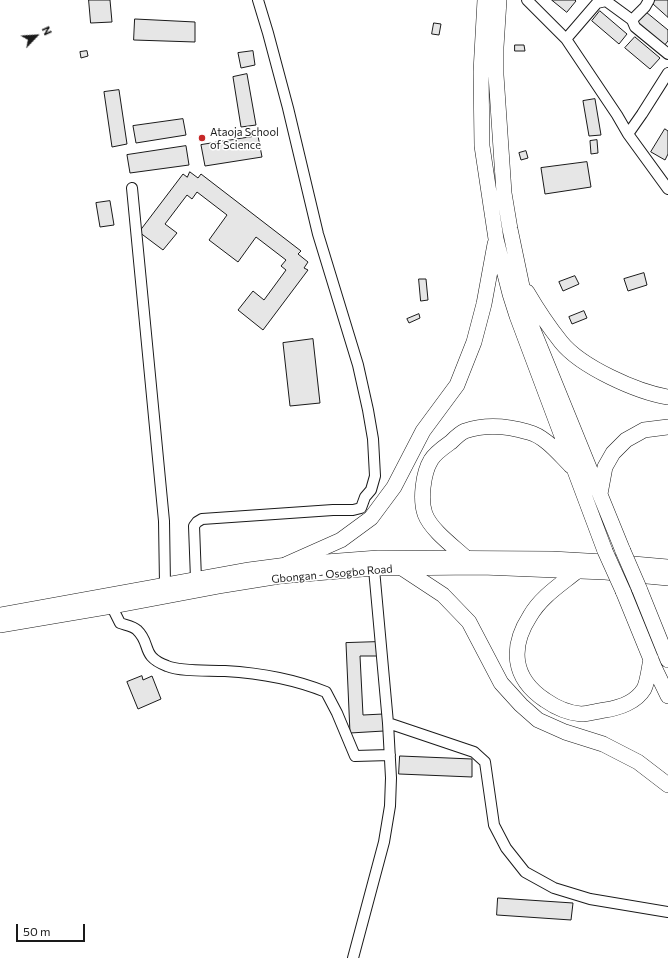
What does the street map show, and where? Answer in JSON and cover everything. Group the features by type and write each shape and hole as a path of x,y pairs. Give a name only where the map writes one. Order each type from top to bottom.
{"highway":[{"path":"485,0 480,72 482,146 496,239 510,294 605,551 668,696"},
{"path":"499,0 496,75 504,193 529,320 668,660"},
{"path":"287,564 341,540 371,518 394,486 423,431 457,385 474,342 484,304 496,239"},
{"path":"522,284 562,343 584,363 623,382 655,395 668,397"},
{"path":"466,558 433,528 426,514 422,500 424,479 431,461 445,446 464,431 489,426 530,432 541,438 575,470"},
{"path":"600,494 605,467 612,453 626,440 644,430 668,427"},
{"path":"402,568 444,595 469,622 502,684 520,705 538,720 565,732 603,744 638,762 668,785"},
{"path":"576,572 548,594 530,614 518,638 517,651 519,672 524,681 536,694 550,704 564,710 582,714 615,708 633,700 644,688 651,659"}],"main road":[{"name":"Gbongan - Osogbo Road","path":"0,614 196,578 287,564 378,557 552,558 668,566"},
{"name":"Gbongan - Osogbo Road","path":"0,626 280,577 374,569 482,568 625,574 668,579"}],"street":[{"path":"196,578 194,526 202,519 361,508 365,497 371,490 375,476 373,439 358,365 318,234 288,108 258,0"},
{"path":"527,0 566,39 628,134 668,189"},
{"path":"632,20 645,7 649,0"},
{"path":"566,39 598,2 606,2 632,20 635,27 668,54"},
{"path":"628,134 668,72"},
{"path":"132,188 164,521 165,584"},
{"path":"353,958 384,842 390,806 391,778 388,723 374,569"},
{"path":"112,607 120,623 137,629 153,659 168,666 262,675 287,679 312,686 326,692 355,756 390,755"},
{"path":"388,723 474,752 485,762 494,825 506,848 526,872 554,888 590,899 668,912"}],"building":[{"path":"89,0 110,0 112,22 91,23"},
{"path":"552,0 575,0 576,1 567,12"},
{"path":"649,0 668,0 668,17"},
{"path":"600,11 627,34 619,44 592,21"},
{"path":"646,12 668,30 668,41 663,47 636,24"},
{"path":"135,19 195,22 195,42 134,40"},
{"path":"434,23 441,24 439,35 432,34"},
{"path":"635,37 660,58 650,69 625,48"},
{"path":"515,45 524,45 525,51 515,51"},
{"path":"87,51 88,56 81,58 80,52"},
{"path":"253,51 255,65 241,68 238,53"},
{"path":"247,74 256,125 241,127 233,77"},
{"path":"119,90 127,144 112,147 104,92"},
{"path":"595,99 601,135 589,136 583,101"},
{"path":"183,119 186,135 136,143 133,126"},
{"path":"665,129 668,131 668,154 665,160 651,152"},
{"path":"258,136 262,157 205,166 201,145"},
{"path":"597,140 598,153 591,154 590,141"},
{"path":"186,146 189,165 130,173 127,155"},
{"path":"526,151 528,158 521,160 519,153"},
{"path":"587,162 591,187 545,194 541,168"},
{"path":"190,172 198,178 201,174 301,251 298,254 308,262 304,268 308,270 263,330 238,310 253,291 264,300 286,270 281,266 286,260 256,237 238,262 209,240 227,215 197,192 192,199 187,195 165,224 177,233 163,250 139,232 183,174 187,177"},
{"path":"110,201 114,225 100,227 96,203"},
{"path":"644,273 647,285 628,291 624,279"},
{"path":"575,276 579,284 563,291 559,282"},
{"path":"419,279 426,279 428,300 421,301"},
{"path":"584,311 587,318 572,324 569,317"},
{"path":"419,314 420,318 409,323 407,319"},
{"path":"313,339 320,403 290,406 283,343"},
{"path":"378,642 378,656 360,656 363,715 383,714 384,731 350,733 346,643"},
{"path":"142,676 143,680 152,676 161,699 138,709 127,682"},
{"path":"400,756 472,759 472,777 399,774"},
{"path":"498,898 573,903 571,920 497,915"}],"place":[{"name":"Ataoja School of Science","path":"202,138"}]}
